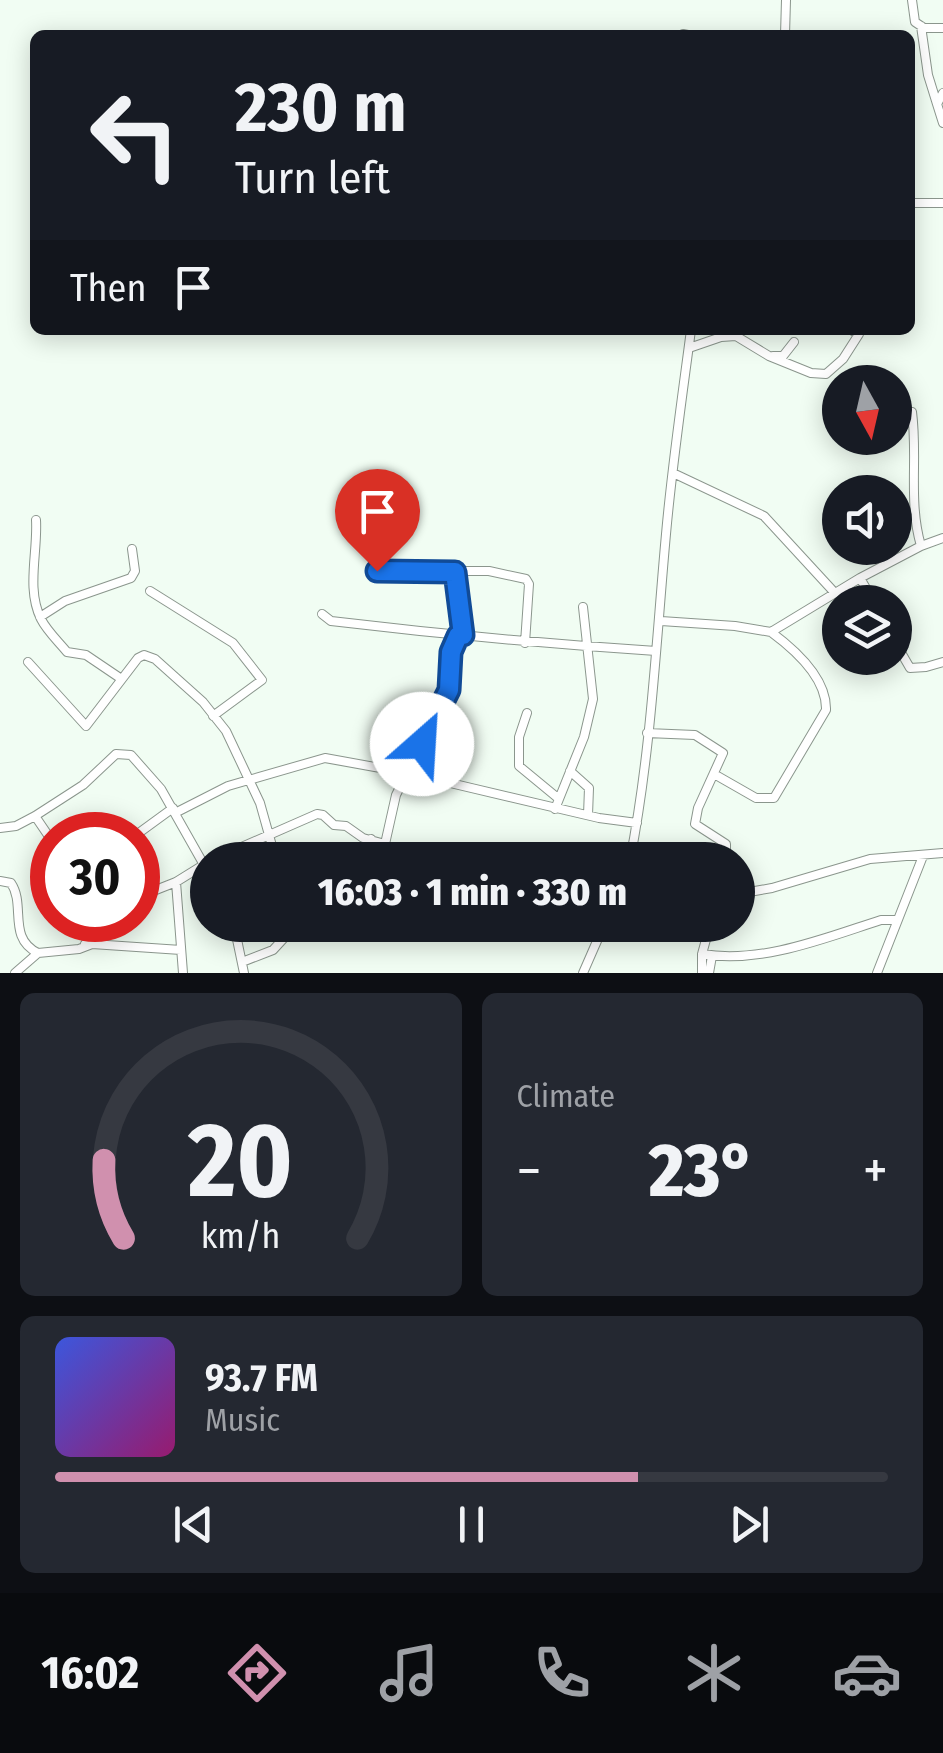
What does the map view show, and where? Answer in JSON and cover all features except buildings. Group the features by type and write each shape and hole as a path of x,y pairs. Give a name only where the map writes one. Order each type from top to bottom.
{"street":[{"path":"785,30 786,0"},
{"path":"912,0 915,22 943,28"},
{"path":"921,26 928,75 943,123"},
{"path":"937,104 943,93"},
{"path":"915,203 943,204"},
{"path":"634,842 690,335"},
{"path":"688,348 729,335 768,356 811,373 826,374 858,335"},
{"path":"768,356 783,356 794,342"},
{"path":"912,412 912,509 921,546"},
{"path":"673,473 764,516 828,585"},
{"path":"36,520 33,578 40,617 66,652 86,655 120,678"},
{"path":"847,585 943,538"},
{"path":"40,617 64,601 131,578 135,571 132,549"},
{"path":"377,571 490,572 526,579 529,584 525,642"},
{"path":"455,572 463,635"},
{"path":"860,578 864,585"},
{"path":"150,591 233,643 262,680 214,716"},
{"path":"771,632 822,601"},
{"path":"557,804 574,769 592,699 583,607"},
{"path":"322,614 331,621 426,634 656,651"},
{"path":"661,621 771,632 805,662 827,701 826,710 774,798 756,798 714,774"},
{"path":"385,842 396,795 449,690 451,652 458,636 463,635"},
{"path":"28,662 86,726 138,658 150,656 203,702 226,732 260,802 270,842"},
{"path":"912,668 943,662"},
{"path":"527,712 519,737 518,766 557,804"},
{"path":"647,733 695,735 721,750 695,824 723,842"},
{"path":"41,812 83,785 116,754 124,753 144,769 194,842"},
{"path":"160,819 228,786 325,758 638,823"},
{"path":"574,769 589,788 588,815"},
{"path":"253,842 323,814 334,825 346,826 363,838 379,842"},
{"path":"0,828 30,819"},
{"path":"755,891 870,859 943,853"},
{"path":"877,973 923,856"},
{"path":"160,888 190,875"},
{"path":"0,881 11,883 16,890 18,928 30,949 38,953 92,944 181,950"},
{"path":"176,882 183,973"},
{"path":"708,955 781,950 881,920 897,920"},
{"path":"79,949 87,942"},
{"path":"238,942 244,973"},
{"path":"242,962 272,950 280,942"},
{"path":"583,973 595,942"},
{"path":"706,973 709,942"},
{"path":"15,973 38,953"}],"route":[{"path":"377,571 455,572 463,635 454,641 449,690 422,744"}]}
